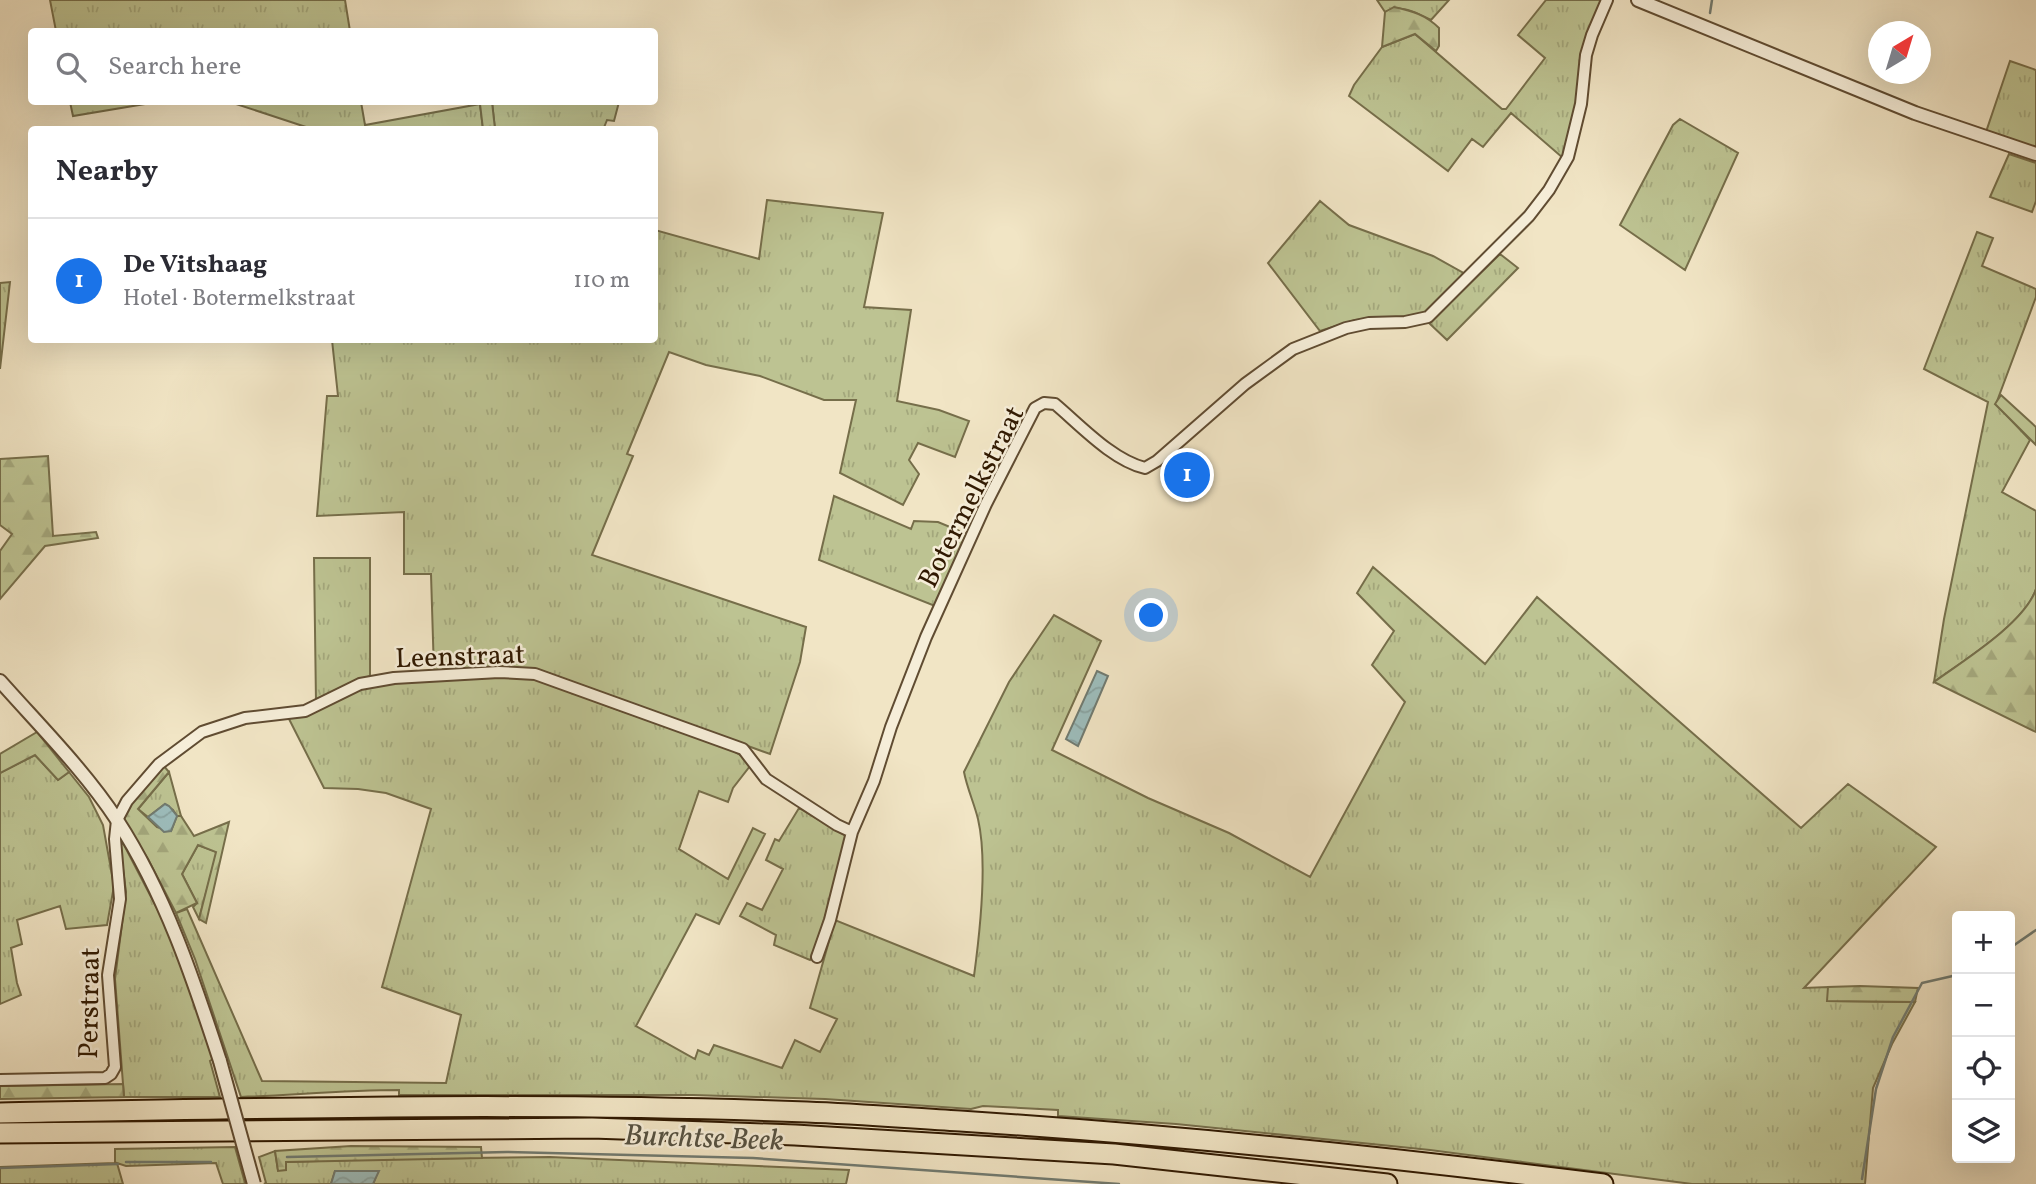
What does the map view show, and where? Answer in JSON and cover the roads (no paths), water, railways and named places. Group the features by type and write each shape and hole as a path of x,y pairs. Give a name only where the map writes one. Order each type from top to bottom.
{"highway":[{"path":"0,1113 335,1107 591,1107 809,1112 1111,1131 1603,1184"},
{"path":"0,1133 592,1128 795,1135 1114,1154 1387,1184"}],"street":[{"name":"Botermelkstraat","path":"817,957 830,920 852,832 874,781 891,727 926,636 986,503 1035,408 1044,403 1055,404 1116,455 1129,464 1145,468 1157,461 1245,384 1293,349 1346,328 1428,317 1529,216 1560,172 1575,133 1589,45 1607,0"},
{"path":"1638,0 1915,113 2036,154"},
{"name":"Leenstraat","path":"117,820 127,801 159,764 202,732 245,719 306,711 360,684 394,678 499,672 535,674 743,749 766,779 852,832"},
{"path":"0,681 64,753 117,820 143,866 177,937 220,1061 254,1184"},
{"name":"Perstraat","path":"0,1080 105,1079 111,1074 114,1067 108,975 120,899 115,839 117,820"}],"water":[{"path":"1097,671 1108,676 1078,746 1066,739"},
{"path":"165,804 177,816 171,831 164,832 148,817"},
{"path":"335,1171 379,1171 373,1184 331,1184"}],"waterway":[{"path":"1710,13 1712,0"},
{"name":"Burchtse Beek","path":"2015,945 2036,930"},
{"name":"Burchtse Beek","path":"1862,1179 1876,1089 1893,1037 1922,983 1952,976"},
{"name":"Burchtse Beek","path":"287,1157 507,1152 753,1158 1119,1184"},
{"name":"Burchtse Beek","path":"126,1162 211,1162"},
{"name":"Burchtse Beek","path":"0,1168 118,1164"}],"place":[{"name":"De Vitshaag","path":"1187,475"}]}
